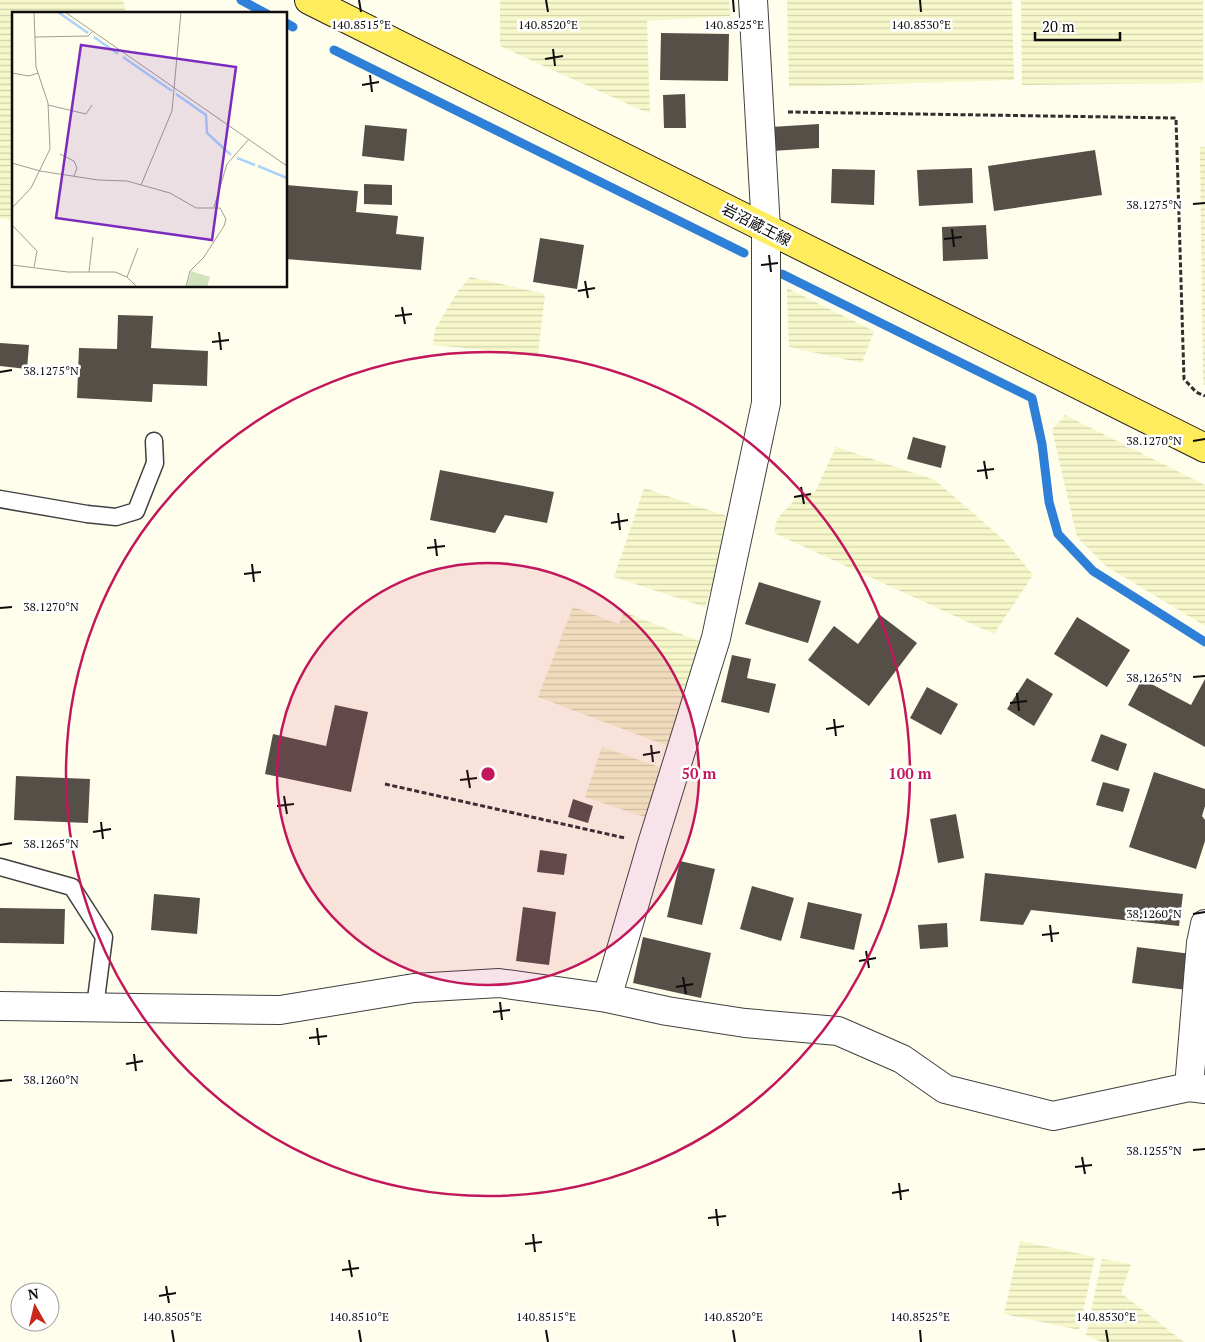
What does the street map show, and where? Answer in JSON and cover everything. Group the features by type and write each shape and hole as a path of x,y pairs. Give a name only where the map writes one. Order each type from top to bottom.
{"main road":[{"name":"岩沼蔵王線","path":"309,0 1205,448"}],"street":[{"path":"607,998 652,844 716,638 766,403 766,229 753,0"},
{"path":"0,1006 280,1010 414,988 499,984 607,998 668,1011 726,1020 838,1031 902,1059 945,1089 1053,1116 1197,1088 1201,942 1205,924"}],"lane":[{"path":"0,499 116,517 136,511 155,463 154,441"},
{"path":"0,867 72,887 104,937 95,1007"}],"path":[{"path":"760,112 1176,118 1184,379 1196,392 1205,396"},
{"path":"385,784 652,844"}],"green space":[{"path":"0,0 123,0 126,12 12,12 12,222 6,218 0,219"},
{"path":"500,0 729,0 730,16 647,21 650,114 500,46"},
{"path":"787,0 1012,0 1014,80 789,87"},
{"path":"1021,0 1203,0 1203,83 1022,85"},
{"path":"1200,147 1205,147 1205,385 1203,384"},
{"path":"470,277 545,294 538,355 433,345 435,329 458,291"},
{"path":"787,288 874,331 862,363 789,347"},
{"path":"1065,415 1205,485 1205,626 1106,566 1077,537 1052,430"},
{"path":"836,447 935,480 1004,540 1033,575 994,634 774,533 777,519 800,494 815,492"},
{"path":"644,488 735,519 705,607 614,577"},
{"path":"573,607 619,624 624,612 712,646 673,748 538,697"},
{"path":"602,747 662,768 645,817 585,797"},
{"path":"1020,1241 1095,1257 1079,1330 1004,1314"},
{"path":"1102,1259 1131,1264 1121,1293 1184,1342 1102,1342 1086,1335"}],"building":[{"path":"661,33 729,34 728,81 660,80"},
{"path":"685,94 686,128 664,128 663,95"},
{"path":"819,124 819,148 772,151 771,127"},
{"path":"365,125 407,129 404,161 362,156"},
{"path":"1095,150 1102,195 994,211 988,166"},
{"path":"972,168 973,203 919,206 917,170"},
{"path":"832,169 875,170 874,205 831,203"},
{"path":"364,184 392,185 392,205 364,204"},
{"path":"288,185 358,191 356,212 398,216 396,234 424,237 421,270 288,259"},
{"path":"986,225 988,259 943,261 942,227"},
{"path":"540,238 584,245 577,289 533,282"},
{"path":"118,315 153,316 151,348 208,351 207,386 153,384 152,402 77,398 79,348 117,349"},
{"path":"0,343 29,345 27,369 0,366"},
{"path":"913,437 946,446 941,468 907,459"},
{"path":"440,470 554,492 547,523 505,515 495,533 430,520"},
{"path":"759,582 821,601 808,643 745,624"},
{"path":"880,615 917,643 869,706 808,660 834,626 858,644"},
{"path":"1077,617 1130,650 1107,687 1054,654"},
{"path":"732,655 751,659 747,678 776,684 769,713 721,702"},
{"path":"1027,678 1053,694 1034,726 1007,709"},
{"path":"1142,679 1191,705 1205,679 1205,747 1128,705"},
{"path":"927,687 958,704 941,735 910,718"},
{"path":"335,705 368,712 351,792 265,774 273,734 326,746"},
{"path":"1101,734 1127,744 1118,771 1091,761"},
{"path":"1154,772 1205,789 1205,806 1202,816 1205,820 1205,841 1196,869 1129,847"},
{"path":"16,776 90,779 88,823 14,820"},
{"path":"1103,782 1130,789 1123,812 1096,805"},
{"path":"573,799 593,806 588,823 568,817"},
{"path":"956,814 964,858 938,863 930,819"},
{"path":"540,850 567,854 564,875 537,872"},
{"path":"680,861 715,869 702,925 667,917"},
{"path":"985,873 1183,894 1179,926 1031,910 1023,925 980,921"},
{"path":"752,886 794,898 781,941 740,929"},
{"path":"154,894 200,898 197,934 151,930"},
{"path":"808,902 862,914 854,950 800,938"},
{"path":"523,907 556,912 549,965 516,961"},
{"path":"0,908 65,909 64,944 0,943"},
{"path":"947,923 948,947 920,949 918,925"},
{"path":"643,937 711,953 701,998 633,983"},
{"path":"1137,947 1191,954 1187,990 1132,983"}],"waterway":[{"path":"241,0 263,12"},
{"path":"288,24 293,27"},
{"path":"334,50 744,253"},
{"path":"782,274 1032,398 1042,444 1049,502 1058,534 1093,571 1205,642"}]}
